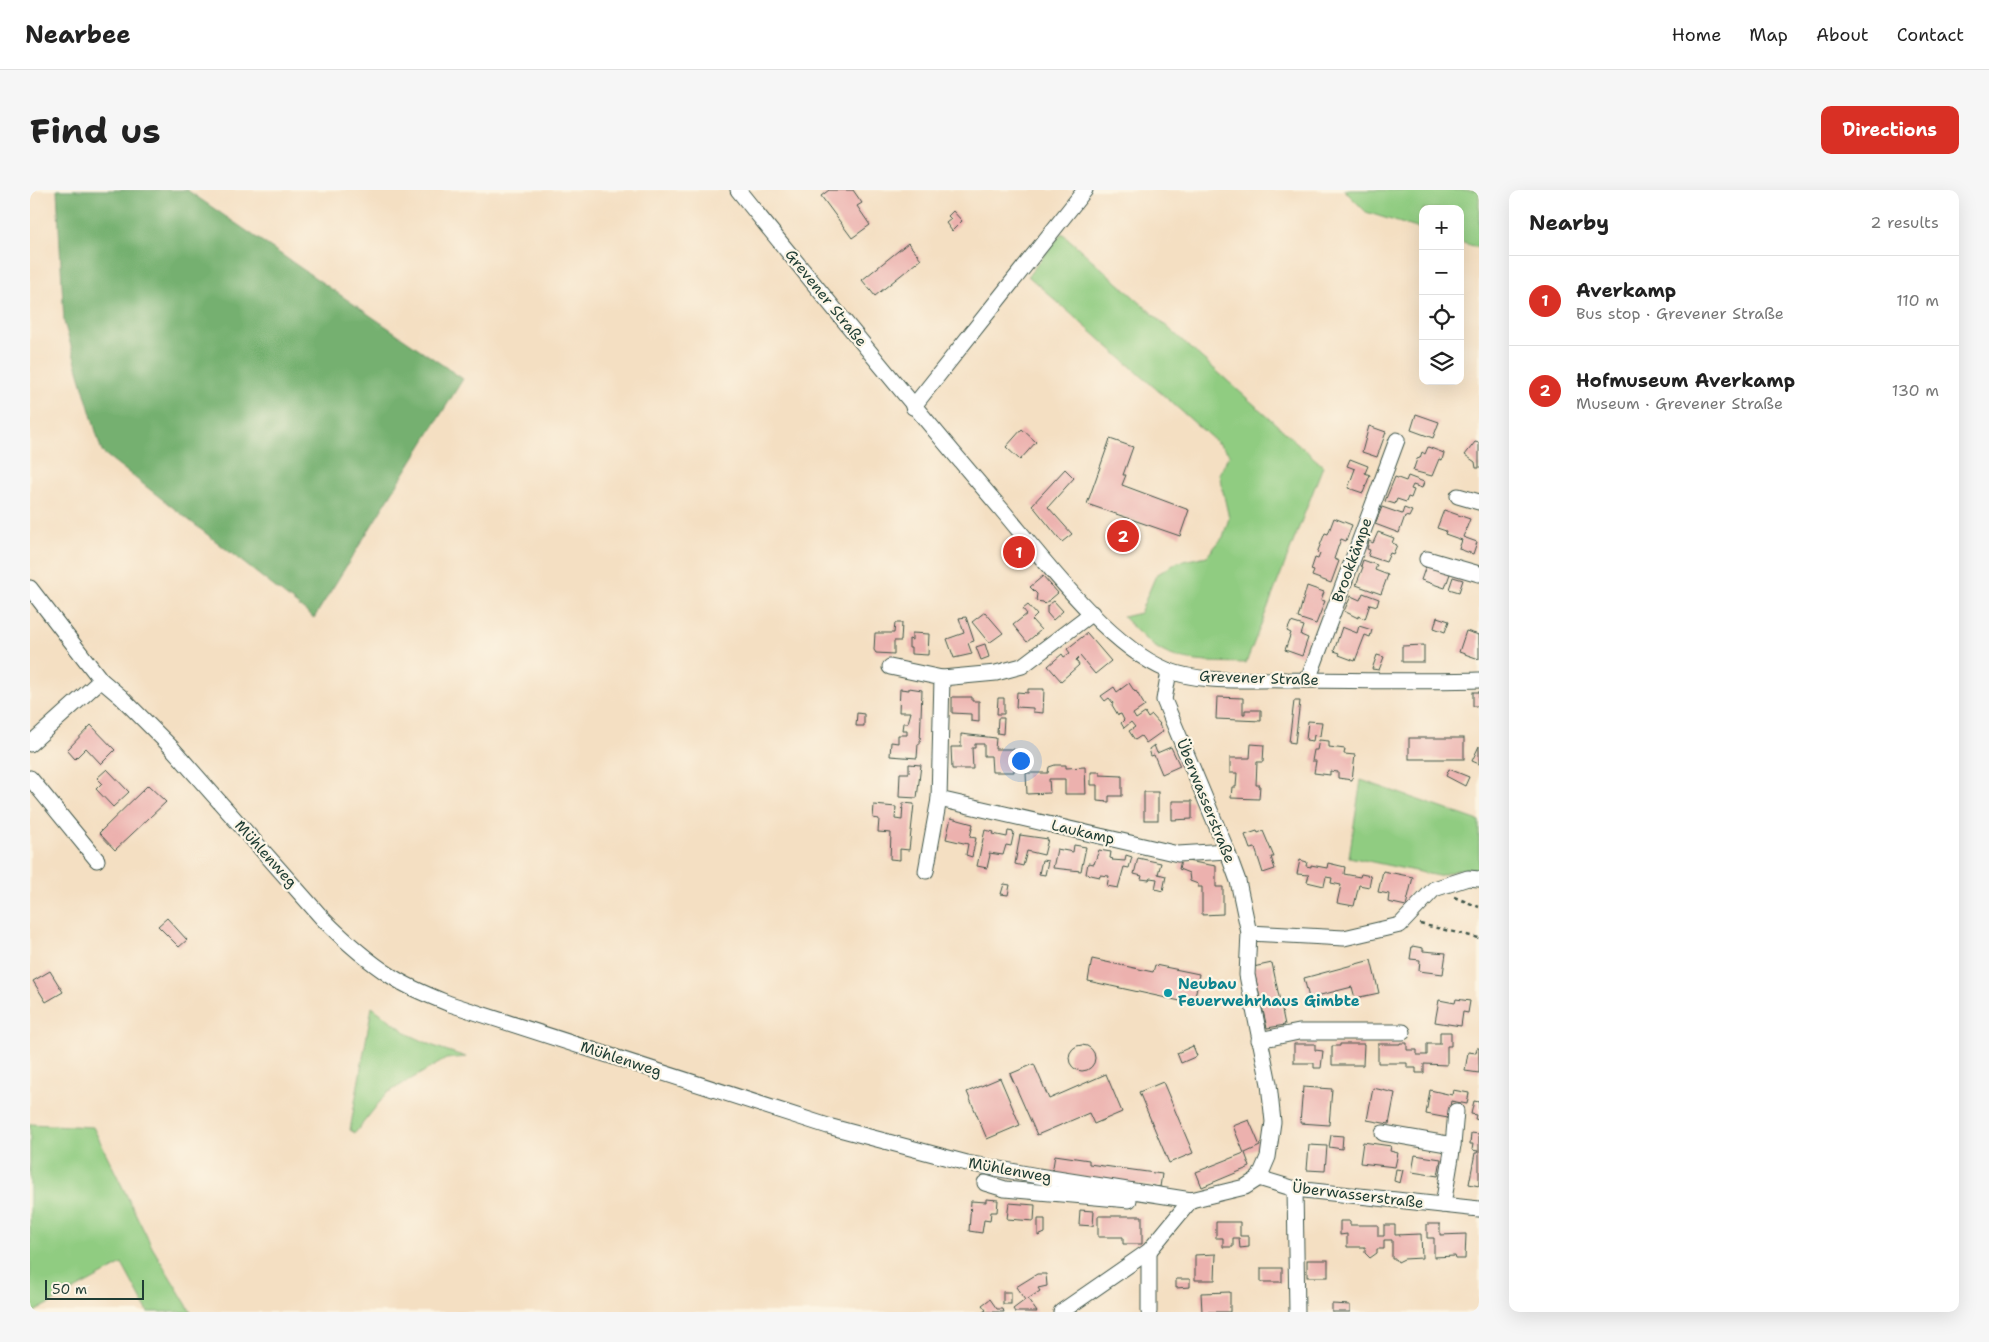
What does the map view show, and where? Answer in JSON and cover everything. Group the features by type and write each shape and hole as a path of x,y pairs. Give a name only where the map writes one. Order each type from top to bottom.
{"street":[{"name":"Grevener Straße","path":"738,190 913,406 1092,613 1120,641 1142,658 1168,671 1216,679 1479,680"},
{"path":"913,406 1085,190"},
{"name":"Brookkämpe","path":"1308,680 1397,440"},
{"path":"1458,496 1479,502"},
{"path":"1427,559 1479,574"},
{"name":"Mühlenweg","path":"30,588 101,680 121,697 171,747 316,911 343,938 392,977 414,989 460,1008 828,1126 968,1163 1191,1200 1245,1187 1259,1178"},
{"path":"890,667 942,678 996,672 1022,666 1092,613"},
{"name":"Überwasserstraße","path":"1168,671 1164,700 1238,881 1249,933 1247,975 1269,1084 1273,1122 1268,1157 1259,1178 1295,1189 1479,1209"},
{"path":"926,871 939,799 942,678"},
{"path":"30,744 101,680"},
{"path":"30,778 97,860"},
{"name":"Laukamp","path":"939,799 1178,854 1227,851"},
{"path":"1249,933 1344,938 1400,925 1434,889 1468,878 1479,879"},
{"path":"1259,1040 1299,1032 1403,1032"},
{"path":"1443,1205 1454,1145 1456,1110"},
{"path":"1384,1133 1454,1145"},
{"path":"985,1183 1005,1189 1160,1203 1171,1196"},
{"path":"1295,1189 1297,1312"},
{"path":"1061,1312 1149,1251 1191,1200"},
{"path":"1149,1251 1149,1312"}],"path":[{"path":"1434,889 1479,906"},
{"path":"1403,922 1422,924 1479,938"}],"green space":[{"path":"57,190 187,190 463,379 314,618 102,452 64,322"},
{"path":"1344,190 1479,190 1479,248 1464,243 1464,205 1419,205 1419,229 1366,212"},
{"path":"1062,233 1323,466 1246,663 1196,661 1168,654 1150,643 1123,617 1140,613 1156,575 1178,562 1207,556 1223,537 1229,518 1219,474 1230,454 1028,276"},
{"path":"1361,780 1479,821 1479,869 1461,869 1438,876 1349,857"},
{"path":"372,1007 410,1035 436,1047 466,1057 446,1059 387,1093 355,1133 350,1130"},
{"path":"30,1124 93,1127 152,1247 191,1312 148,1312 122,1264 34,1312 30,1312"}],"building":[{"path":"829,190 853,190 862,203 857,206 870,225 852,238 821,196"},
{"path":"953,211 962,221 952,231 946,223 951,219 948,216"},
{"path":"908,243 921,259 875,296 862,280"},
{"path":"1416,414 1439,422 1433,438 1411,430"},
{"path":"1369,426 1386,432 1377,457 1362,452"},
{"path":"1022,429 1036,442 1020,460 1006,447"},
{"path":"1110,439 1133,447 1123,475 1126,475 1122,485 1189,510 1180,536 1087,504"},
{"path":"1475,442 1479,443 1479,468 1476,468 1475,462 1465,455"},
{"path":"1428,447 1444,453 1442,460 1439,459 1432,476 1413,471 1417,459 1420,458 1422,452 1425,454"},
{"path":"1350,459 1368,466 1365,473 1370,475 1363,493 1348,488 1355,469 1347,466"},
{"path":"1065,469 1074,478 1048,507 1072,534 1062,542 1032,505"},
{"path":"1408,476 1424,482 1422,488 1413,485 1411,489 1414,490 1411,498 1408,497 1406,502 1397,499 1395,504 1385,501 1395,477 1406,481"},
{"path":"1382,507 1402,514 1404,508 1412,511 1409,517 1405,516 1399,533 1375,524"},
{"path":"1444,510 1470,519 1463,537 1477,542 1473,554 1459,549 1462,540 1445,534 1446,531 1437,528"},
{"path":"1334,518 1352,525 1346,541 1341,539 1338,547 1334,559 1339,561 1331,583 1312,576 1314,571 1311,570 1315,558 1318,559 1320,554 1317,553 1325,533 1328,534"},
{"path":"1378,532 1394,538 1392,543 1397,545 1393,554 1390,553 1386,562 1368,556 1370,550 1367,549 1369,541 1373,543"},
{"path":"1363,560 1377,565 1375,570 1388,575 1381,594 1356,585 1363,567 1361,566"},
{"path":"1427,563 1451,571 1445,588 1421,580"},
{"path":"1043,576 1058,593 1045,604 1036,601 1037,594 1030,587"},
{"path":"1453,577 1463,580 1459,592 1449,589"},
{"path":"1307,586 1324,592 1321,600 1325,601 1316,624 1298,618"},
{"path":"1363,593 1379,599 1377,606 1370,604 1365,619 1358,616 1358,618 1344,611 1351,596 1360,600"},
{"path":"1054,601 1063,611 1053,620 1047,613 1047,606"},
{"path":"1028,605 1037,615 1032,620 1041,630 1027,642 1013,625 1027,614 1023,609"},
{"path":"985,612 1003,633 989,643 972,622"},
{"path":"966,617 974,641 968,643 972,654 954,658 947,639 964,633 959,618"},
{"path":"1437,617 1449,621 1445,632 1434,628"},
{"path":"1291,622 1304,626 1301,635 1308,638 1302,656 1285,650 1291,633 1287,631"},
{"path":"895,623 902,623 901,641 894,641 894,654 876,653 874,650 875,633 894,633"},
{"path":"1359,626 1372,630 1370,637 1365,635 1355,661 1334,651 1342,627 1357,633"},
{"path":"1466,631 1479,635 1479,659 1459,652"},
{"path":"912,633 929,634 928,655 911,654 909,639 912,640"},
{"path":"1087,633 1111,661 1095,674 1080,656 1076,660 1079,665 1061,681 1048,666 1062,654 1064,657 1070,653 1067,649"},
{"path":"985,644 989,657 981,660 976,647"},
{"path":"1424,645 1424,662 1402,662 1402,646"},
{"path":"1377,655 1384,657 1379,670 1372,669"},
{"path":"1129,683 1145,706 1133,714 1136,719 1145,713 1148,718 1152,715 1163,731 1146,743 1141,736 1135,740 1129,731 1135,727 1131,722 1124,728 1121,723 1124,720 1121,714 1118,715 1109,698 1105,701 1101,696 1114,687 1117,692"},
{"path":"909,688 922,690 920,744 918,744 917,758 890,756 891,742 898,743 898,735 907,735 907,730 902,730 903,723 908,723 911,712 899,712 900,689 909,690"},
{"path":"1028,689 1044,689 1043,713 1033,712 1033,708 1016,707 1017,692 1028,693"},
{"path":"1473,692 1479,692 1479,706 1473,706"},
{"path":"952,697 972,697 972,701 979,701 979,722 971,721 971,714 952,713"},
{"path":"1217,697 1243,698 1243,714 1245,714 1245,710 1261,710 1261,721 1216,719"},
{"path":"998,698 1004,698 1004,714 997,714"},
{"path":"1294,701 1300,701 1295,743 1289,742"},
{"path":"857,713 864,714 864,726 856,726"},
{"path":"998,718 1004,718 1003,734 997,733"},
{"path":"1308,721 1322,722 1320,736 1314,735 1313,741 1306,740"},
{"path":"91,725 115,750 101,764 86,748 75,759 67,750"},
{"path":"961,734 996,738 995,749 1014,749 1014,772 992,772 991,756 984,756 984,744 975,744 975,748 972,748 973,769 952,769 951,747 961,747"},
{"path":"1409,738 1464,738 1464,759 1409,759"},
{"path":"1319,740 1329,741 1329,747 1345,749 1344,754 1355,755 1352,780 1338,778 1338,772 1330,771 1330,775 1314,773 1316,761 1312,761 1314,750 1317,750"},
{"path":"1251,744 1264,745 1263,762 1257,762 1256,785 1260,785 1259,799 1231,798 1232,787 1236,787 1237,773 1230,773 1230,758 1250,758"},
{"path":"1154,745 1157,753 1171,747 1180,766 1162,774 1154,755 1151,756 1149,749"},
{"path":"1479,746 1479,764 1472,761"},
{"path":"909,764 921,765 917,798 899,797 900,773 909,773"},
{"path":"1066,765 1066,768 1085,767 1086,794 1065,794 1065,779 1049,779 1050,793 1027,794 1026,773 1048,773 1049,767"},
{"path":"107,769 129,792 113,807 96,789 102,783 97,778"},
{"path":"1449,769 1469,777 1465,786 1446,776"},
{"path":"1091,772 1100,772 1100,775 1122,776 1122,796 1109,796 1109,802 1097,801 1097,785 1091,785"},
{"path":"148,785 166,802 115,850 99,833"},
{"path":"1144,792 1158,792 1158,820 1144,820"},
{"path":"1172,801 1192,801 1192,819 1172,820"},
{"path":"903,803 914,804 909,850 900,849 900,860 890,859 891,833 878,832 879,819 873,818 874,805 896,807 895,819 902,820"},
{"path":"951,818 973,824 970,837 976,838 972,857 966,855 968,844 946,839"},
{"path":"985,830 1007,837 1008,831 1014,832 1011,846 1006,845 1003,855 989,853 987,868 977,866"},
{"path":"1257,831 1258,833 1263,831 1274,857 1271,857 1275,869 1263,873 1255,848 1250,849 1245,835"},
{"path":"1020,835 1048,839 1044,855 1027,851 1023,866 1015,864"},
{"path":"1074,845 1086,847 1081,871 1053,868 1057,849 1073,852"},
{"path":"1099,850 1111,852 1110,858 1112,860 1125,861 1126,855 1132,857 1129,868 1124,867 1118,888 1107,886 1109,876 1100,875 1100,877 1086,874 1088,863 1094,864"},
{"path":"1138,858 1161,863 1158,874 1166,876 1163,891 1155,889 1157,879 1141,879 1142,876 1134,874"},
{"path":"1042,860 1048,861 1045,875 1039,874"},
{"path":"1181,860 1216,866 1216,887 1223,887 1223,914 1202,915 1202,887 1198,887 1198,884 1190,881 1189,873 1179,869"},
{"path":"1300,860 1307,862 1306,866 1327,868 1328,863 1345,867 1344,874 1360,877 1361,874 1371,876 1369,887 1359,885 1354,906 1337,903 1341,885 1331,883 1332,878 1326,877 1324,886 1307,882 1309,875 1297,874"},
{"path":"1383,871 1413,877 1406,906 1388,902 1389,894 1378,892"},
{"path":"1004,884 1010,885 1008,895 1001,894"},
{"path":"167,918 187,940 179,947 158,926"},
{"path":"1412,946 1423,948 1423,951 1446,953 1443,974 1419,971 1420,960 1410,959"},
{"name":"Neubau Feuerwehrhaus Gimbte","path":"1092,959 1153,972 1155,965 1199,974 1194,1004 1088,981"},
{"path":"1371,960 1379,993 1355,998 1352,987 1309,998 1304,978"},
{"path":"1272,963 1285,1025 1267,1028 1253,967"},
{"path":"50,971 63,992 46,1002 33,981"},
{"path":"1456,999 1470,1001 1468,1013 1463,1012 1461,1026 1435,1022 1439,1000 1455,1003"},
{"path":"1440,1032 1451,1032 1451,1046 1447,1046 1447,1065 1424,1064 1424,1073 1416,1073 1416,1068 1407,1068 1407,1063 1378,1063 1378,1044 1407,1043 1407,1050 1417,1050 1417,1055 1427,1055 1427,1044 1440,1044"},
{"path":"1294,1044 1315,1044 1315,1050 1323,1051 1321,1068 1314,1068 1314,1063 1294,1063"},
{"path":"1340,1044 1364,1044 1363,1065 1332,1065 1332,1046 1340,1046"},
{"path":"1082,1045 1091,1049 1095,1058 1091,1067 1082,1071 1073,1067 1069,1058 1073,1049"},
{"path":"1193,1046 1197,1056 1181,1063 1177,1053"},
{"path":"1477,1048 1479,1048 1479,1073 1465,1071 1468,1052 1476,1053"},
{"path":"1034,1064 1049,1099 1106,1074 1122,1112 1094,1124 1089,1113 1037,1135 1010,1074"},
{"path":"1000,1078 1020,1125 987,1139 967,1092"},
{"path":"1163,1082 1193,1153 1169,1163 1139,1092"},
{"path":"1303,1087 1332,1089 1329,1125 1300,1123"},
{"path":"1373,1088 1395,1093 1389,1124 1367,1120"},
{"path":"1430,1090 1452,1095 1453,1090 1469,1093 1467,1104 1451,1101 1448,1118 1426,1114"},
{"path":"1474,1101 1479,1102 1479,1120 1475,1119 1476,1115 1471,1114"},
{"path":"1249,1120 1260,1146 1245,1153 1250,1167 1202,1187 1196,1172 1244,1153 1233,1126"},
{"path":"1471,1133 1479,1134 1479,1186 1469,1184 1475,1153 1478,1151 1472,1150 1473,1144 1470,1144"},
{"path":"1331,1135 1343,1136 1342,1149 1329,1147"},
{"path":"1363,1142 1391,1146 1390,1151 1398,1153 1395,1167 1360,1163"},
{"path":"1309,1145 1327,1146 1325,1171 1307,1170"},
{"path":"1055,1155 1089,1160 1089,1164 1162,1174 1160,1187 1052,1173"},
{"path":"1415,1155 1441,1159 1438,1176 1412,1172"},
{"path":"1396,1169 1403,1170 1400,1183 1394,1181"},
{"path":"986,1199 998,1200 997,1212 991,1212 990,1221 984,1220 982,1233 969,1231 971,1201 986,1202"},
{"path":"1009,1203 1035,1205 1034,1221 1007,1219"},
{"path":"1080,1210 1094,1211 1093,1226 1079,1225"},
{"path":"1098,1216 1142,1216 1142,1244 1123,1244 1123,1237 1098,1237"},
{"path":"1038,1219 1045,1219 1045,1233 1038,1236"},
{"path":"1340,1221 1350,1221 1350,1225 1378,1225 1378,1236 1384,1236 1384,1225 1395,1225 1395,1235 1421,1234 1422,1258 1404,1259 1398,1262 1396,1259 1392,1259 1392,1240 1384,1240 1384,1249 1377,1249 1377,1253 1370,1258 1365,1253 1365,1247 1347,1247 1347,1234 1340,1235"},
{"path":"1216,1222 1240,1222 1240,1236 1249,1236 1249,1247 1240,1248 1239,1238 1233,1238 1233,1247 1223,1247 1223,1238 1216,1238"},
{"path":"1427,1224 1440,1224 1440,1235 1466,1234 1465,1259 1456,1259 1455,1256 1434,1257 1434,1238 1427,1238"},
{"path":"1216,1254 1215,1280 1195,1280 1195,1255"},
{"path":"1307,1260 1328,1260 1328,1277 1307,1277"},
{"path":"1261,1268 1282,1268 1282,1282 1261,1282"},
{"path":"1037,1274 1046,1274 1047,1286 1038,1288 1040,1291 1028,1299 1037,1312 1015,1312 1013,1309 1025,1300 1016,1287"},
{"path":"1176,1279 1190,1279 1190,1287 1176,1288"},
{"path":"1003,1292 1011,1292 1011,1304 1003,1304"},
{"path":"1230,1292 1230,1312 1202,1312 1201,1293"},
{"path":"990,1299 997,1309 1003,1309 1004,1312 983,1312 986,1310 982,1305"},
{"path":"1332,1304 1350,1305 1350,1312 1332,1312"}],"place":[{"name":"Hofmuseum Averkamp","path":"1123,536"},
{"name":"Averkamp","path":"1019,552"},
{"name":"Neubau Feuerwehrhaus Gimbte","path":"1168,993"}]}
